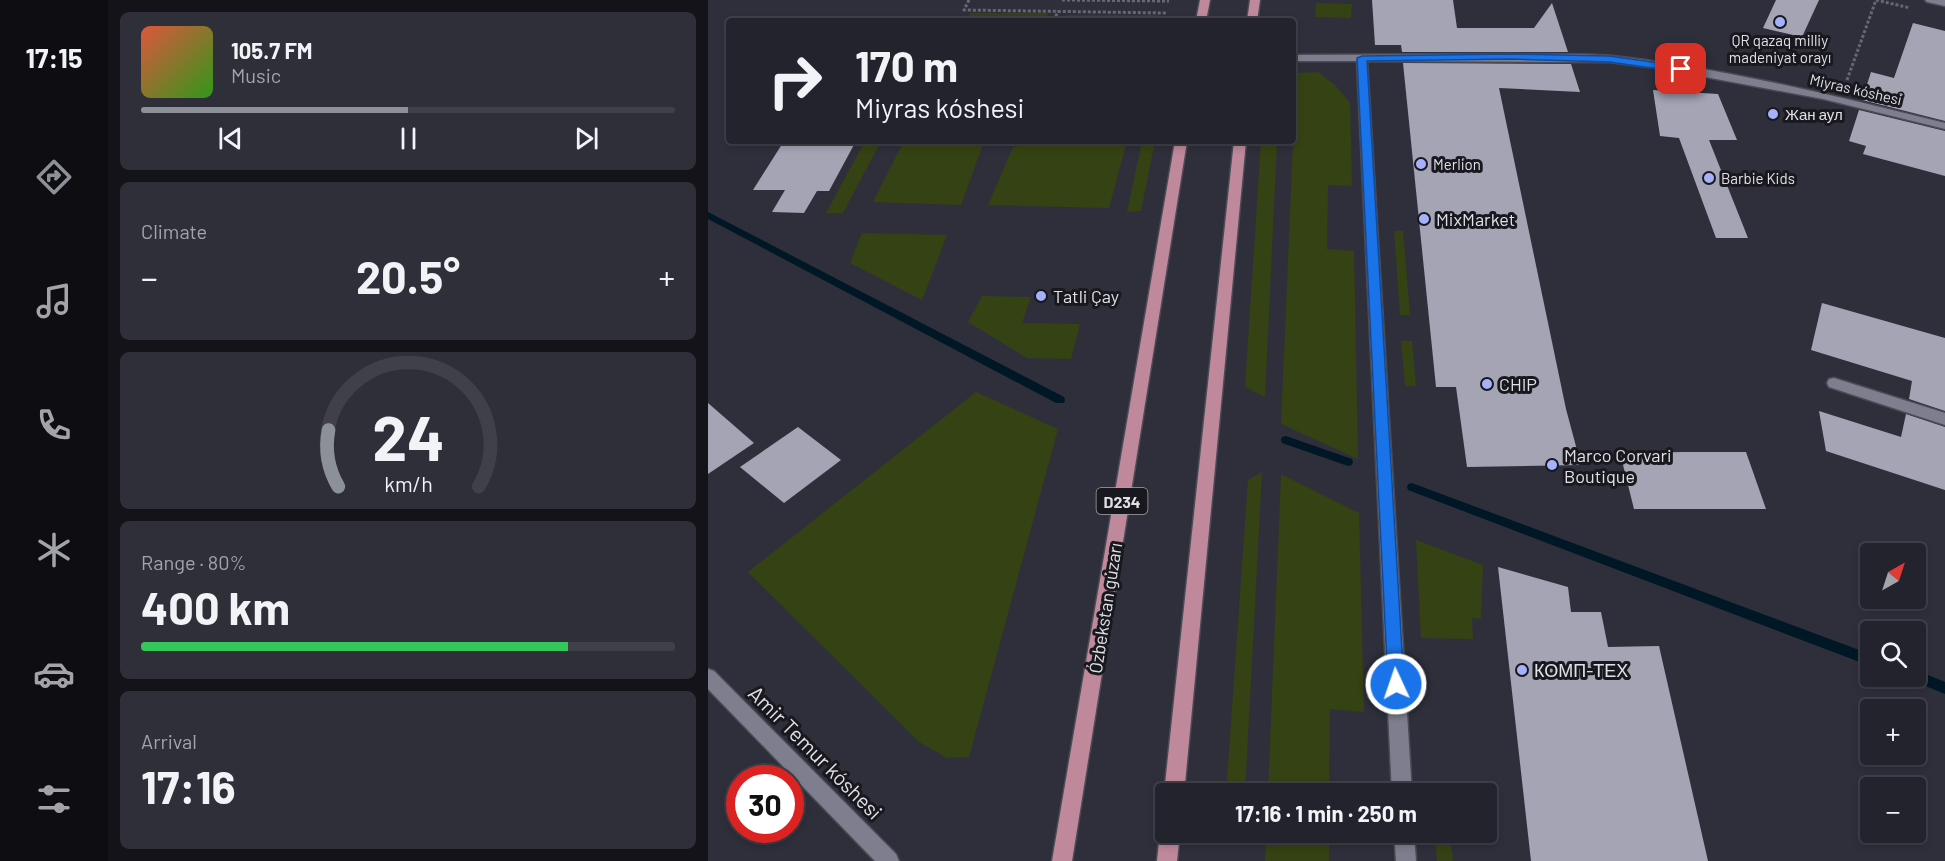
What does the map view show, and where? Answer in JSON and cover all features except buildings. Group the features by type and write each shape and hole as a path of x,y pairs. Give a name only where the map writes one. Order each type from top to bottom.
{"main road":[{"path":"1202,18 1205,0"},
{"path":"1252,18 1255,0"},
{"name":"Ózbekstan gúzarı","path":"1062,861 1180,144"},
{"path":"1175,783 1240,144"},
{"path":"1167,861 1169,843"}],"street":[{"path":"1930,0 1945,3"},
{"name":"Miyras kóshesi","path":"1296,57 1511,57 1609,59 1657,64 1840,100 1945,126"},
{"path":"1362,58 1401,783"},
{"path":"1834,383 1945,419"},
{"name":"Amir Temur kóshesi","path":"708,677 889,861"},
{"path":"1405,843 1406,861"}],"path":[{"path":"969,0 964,10 1166,13"},
{"path":"1062,0 1169,1"},
{"path":"1840,100 1876,0"},
{"path":"1055,18 1058,11"}],"green space":[{"path":"1316,3 1352,4 1351,18 1315,17"},
{"path":"970,13 1048,13 1046,18 968,18"},
{"path":"1066,15 1159,15 1158,18 1064,18"},
{"path":"1318,72 1335,85 1350,103 1352,186 1328,185 1327,249 1354,251 1358,459 1281,424 1293,144 1296,144 1296,73"},
{"path":"863,144 879,144 843,213 826,213"},
{"path":"902,144 983,144 961,205 873,202"},
{"path":"1030,144 1126,144 1109,208 988,205 1013,147"},
{"path":"1141,144 1154,144 1141,211 1127,212"},
{"path":"1261,144 1277,144 1265,397 1245,387"},
{"path":"1394,231 1403,231 1410,315 1400,315"},
{"path":"862,233 947,235 922,300 850,263"},
{"path":"982,296 1031,297 1022,323 1080,324 1071,359 1027,358 968,322"},
{"path":"1401,341 1412,341 1416,386 1405,386"},
{"path":"976,392 1058,429 969,757 947,758 919,742 748,572"},
{"path":"1262,472 1246,783 1227,783 1248,480"},
{"path":"1281,474 1359,513 1364,712 1330,709 1329,783 1268,783"},
{"path":"1416,540 1483,565 1481,619 1472,618 1473,639 1421,638"},
{"path":"1266,843 1329,843 1329,861 1265,861"},
{"path":"1436,843 1451,843 1453,861 1437,861"}],"waterway":[{"path":"708,215 1060,400"},
{"path":"1286,440 1348,462"},
{"path":"1412,487 1860,656"},
{"path":"1926,680 1945,688"}],"place":[{"name":"QR qazaq milliy madeniyat orayı","path":"1780,22"},
{"name":"Жан аул","path":"1773,114"},
{"name":"Merlion","path":"1421,164"},
{"name":"Barbie Kids","path":"1709,178"},
{"name":"MixMarket","path":"1424,219"},
{"name":"Tatli Çay","path":"1041,296"},
{"name":"CHIP","path":"1487,384"},
{"name":"Marco Corvari Boutique","path":"1552,465"},
{"name":"КОМП-ТЕХ","path":"1522,670"}],"route":[{"path":"1396,684 1362,58 1609,59 1681,69"}]}
